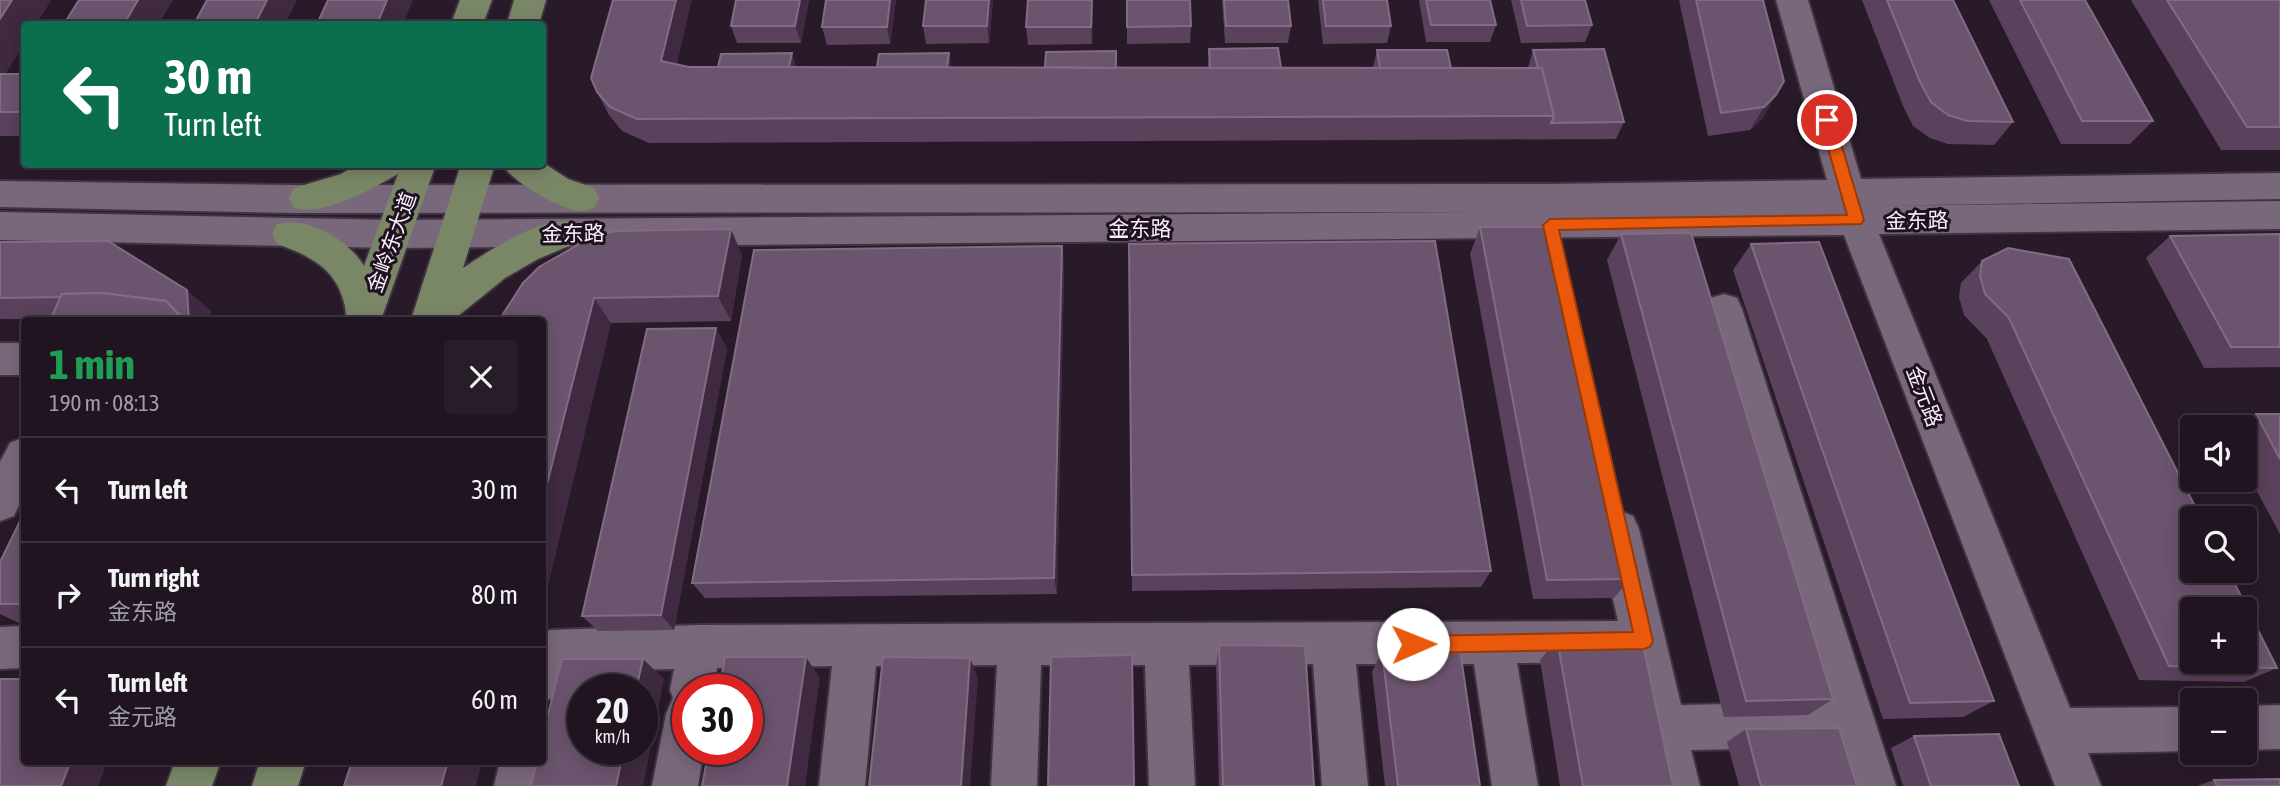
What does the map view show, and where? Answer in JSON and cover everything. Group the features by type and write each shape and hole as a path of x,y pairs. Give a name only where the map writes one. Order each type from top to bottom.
{"main road":[{"path":"468,21 475,0"},
{"path":"524,21 530,0"},
{"path":"306,198 352,184 380,168"},
{"name":"金岭东大道","path":"364,317 418,168"},
{"path":"430,317 477,168"},
{"path":"525,168 556,188 583,198"},
{"path":"432,317 478,275 515,253 563,233"},
{"path":"290,234 317,244 340,260 353,275 361,294 364,317"},
{"path":"188,786 196,765"},
{"path":"275,786 282,765"}],"street":[{"name":"金元路","path":"1792,0 1852,206 2078,786"},
{"name":"金东路","path":"0,226 290,234 457,234 1550,225 1852,206 2280,186"},
{"name":"金东路","path":"0,194 306,198 1547,198 2280,215"},
{"path":"1550,225 1559,265"},
{"path":"1724,309 1873,786"},
{"path":"0,359 21,359"},
{"path":"0,503 21,461"},
{"path":"1610,493 1677,786"},
{"path":"546,666 550,651 699,646 1333,645 1644,641"},
{"path":"1492,643 1515,786"},
{"path":"1014,786 1020,645"},
{"path":"1166,645 1172,786"},
{"path":"1333,645 1345,786"},
{"path":"695,674 699,646"},
{"path":"842,786 856,646"},
{"path":"0,648 21,647"},
{"path":"1663,727 1854,724"},
{"path":"2257,728 2280,727"},
{"path":"2056,731 2180,729"},
{"path":"517,786 522,765"},
{"path":"676,786 680,765"}],"building":[{"path":"0,0 12,0 0,19"},
{"path":"79,0 138,0 126,21 66,21"},
{"path":"207,0 267,0 256,21 196,21"},
{"path":"328,0 387,0 378,21 318,21"},
{"path":"613,0 676,0 661,61 689,67 1542,68 1554,116 637,119 610,107 597,92 591,78"},
{"path":"736,0 800,0 795,26 731,26"},
{"path":"826,0 890,0 887,27 822,27"},
{"path":"926,0 989,0 987,26 923,26"},
{"path":"1028,0 1092,0 1091,27 1026,27"},
{"path":"1127,0 1190,0 1191,26 1127,27"},
{"path":"1224,0 1288,0 1291,26 1226,26"},
{"path":"1323,0 1387,0 1391,26 1326,26"},
{"path":"1426,0 1490,0 1496,25 1431,25"},
{"path":"1521,0 1585,0 1592,25 1527,26"},
{"path":"1696,0 1763,0 1784,81 1776,95 1764,107 1721,113"},
{"path":"1887,0 1953,0 2013,122 1967,121 1948,115 1931,102 1920,82"},
{"path":"2020,0 2085,0 2153,121 2082,121"},
{"path":"2167,0 2280,0 2280,127 2247,127"},
{"path":"1278,48 1281,68 1210,68 1209,49"},
{"path":"1604,49 1624,122 1551,123 1554,116 1542,68 1538,68 1533,50"},
{"path":"1377,50 1447,50 1451,68 1380,68"},
{"path":"1116,51 1116,68 1045,67 1046,52"},
{"path":"792,53 789,67 718,67 721,54"},
{"path":"949,53 947,67 877,67 879,54"},
{"path":"0,74 21,74 21,112 0,112"},
{"path":"1480,227 1551,227 1630,579 1547,580"},
{"path":"731,229 718,296 594,298 546,488 546,317 502,317 523,283 539,267 590,238 616,231"},
{"path":"1691,233 1833,699 1746,701 1621,234"},
{"path":"2280,234 2280,347 2231,347 2170,236"},
{"path":"108,241 187,290 189,317 182,317 166,301 102,293 0,298 0,242"},
{"path":"1435,241 1491,571 1132,575 1129,244"},
{"path":"1819,242 1994,701 1910,703 1751,244"},
{"path":"1062,246 1054,578 692,583 754,250"},
{"path":"2008,248 2069,259 2180,477 2180,492 2188,492 2195,506 2180,506 2180,583 2234,583 2242,597 2180,597 2180,666 2169,666 2009,318 1985,294 1980,276 1982,261"},
{"path":"102,293 166,301 180,317 51,317 62,294"},
{"path":"716,328 661,615 582,616 647,329"},
{"path":"2280,414 2280,459 2257,415"},
{"path":"21,519 21,604 0,604 0,562"},
{"path":"2257,628 2277,668 2257,668"},
{"path":"1557,639 1642,640 1673,786 1583,786"},
{"path":"1219,645 1305,646 1314,786 1223,786"},
{"path":"1460,650 1480,786 1398,786 1382,651"},
{"path":"1132,655 1134,786 1048,786 1051,657"},
{"path":"725,657 806,657 787,786 702,786 706,765 763,765 763,674 722,674"},
{"path":"883,657 970,658 961,786 869,786"},
{"path":"562,659 643,659 640,674 567,674 567,765 621,765 616,786 531,786 536,765 546,765 546,722"},
{"path":"0,679 21,679 21,765 69,765 61,786 0,786"},
{"path":"1839,728 1857,786 1761,786 1746,729"},
{"path":"1999,734 2019,786 1931,786 1914,736"},
{"path":"351,765 447,765 441,786 344,786"},
{"path":"2280,779 2280,786 2217,786 2214,780"}],"route":[{"path":"1413,644 1644,641 1550,225 1856,220 1827,120"}]}
